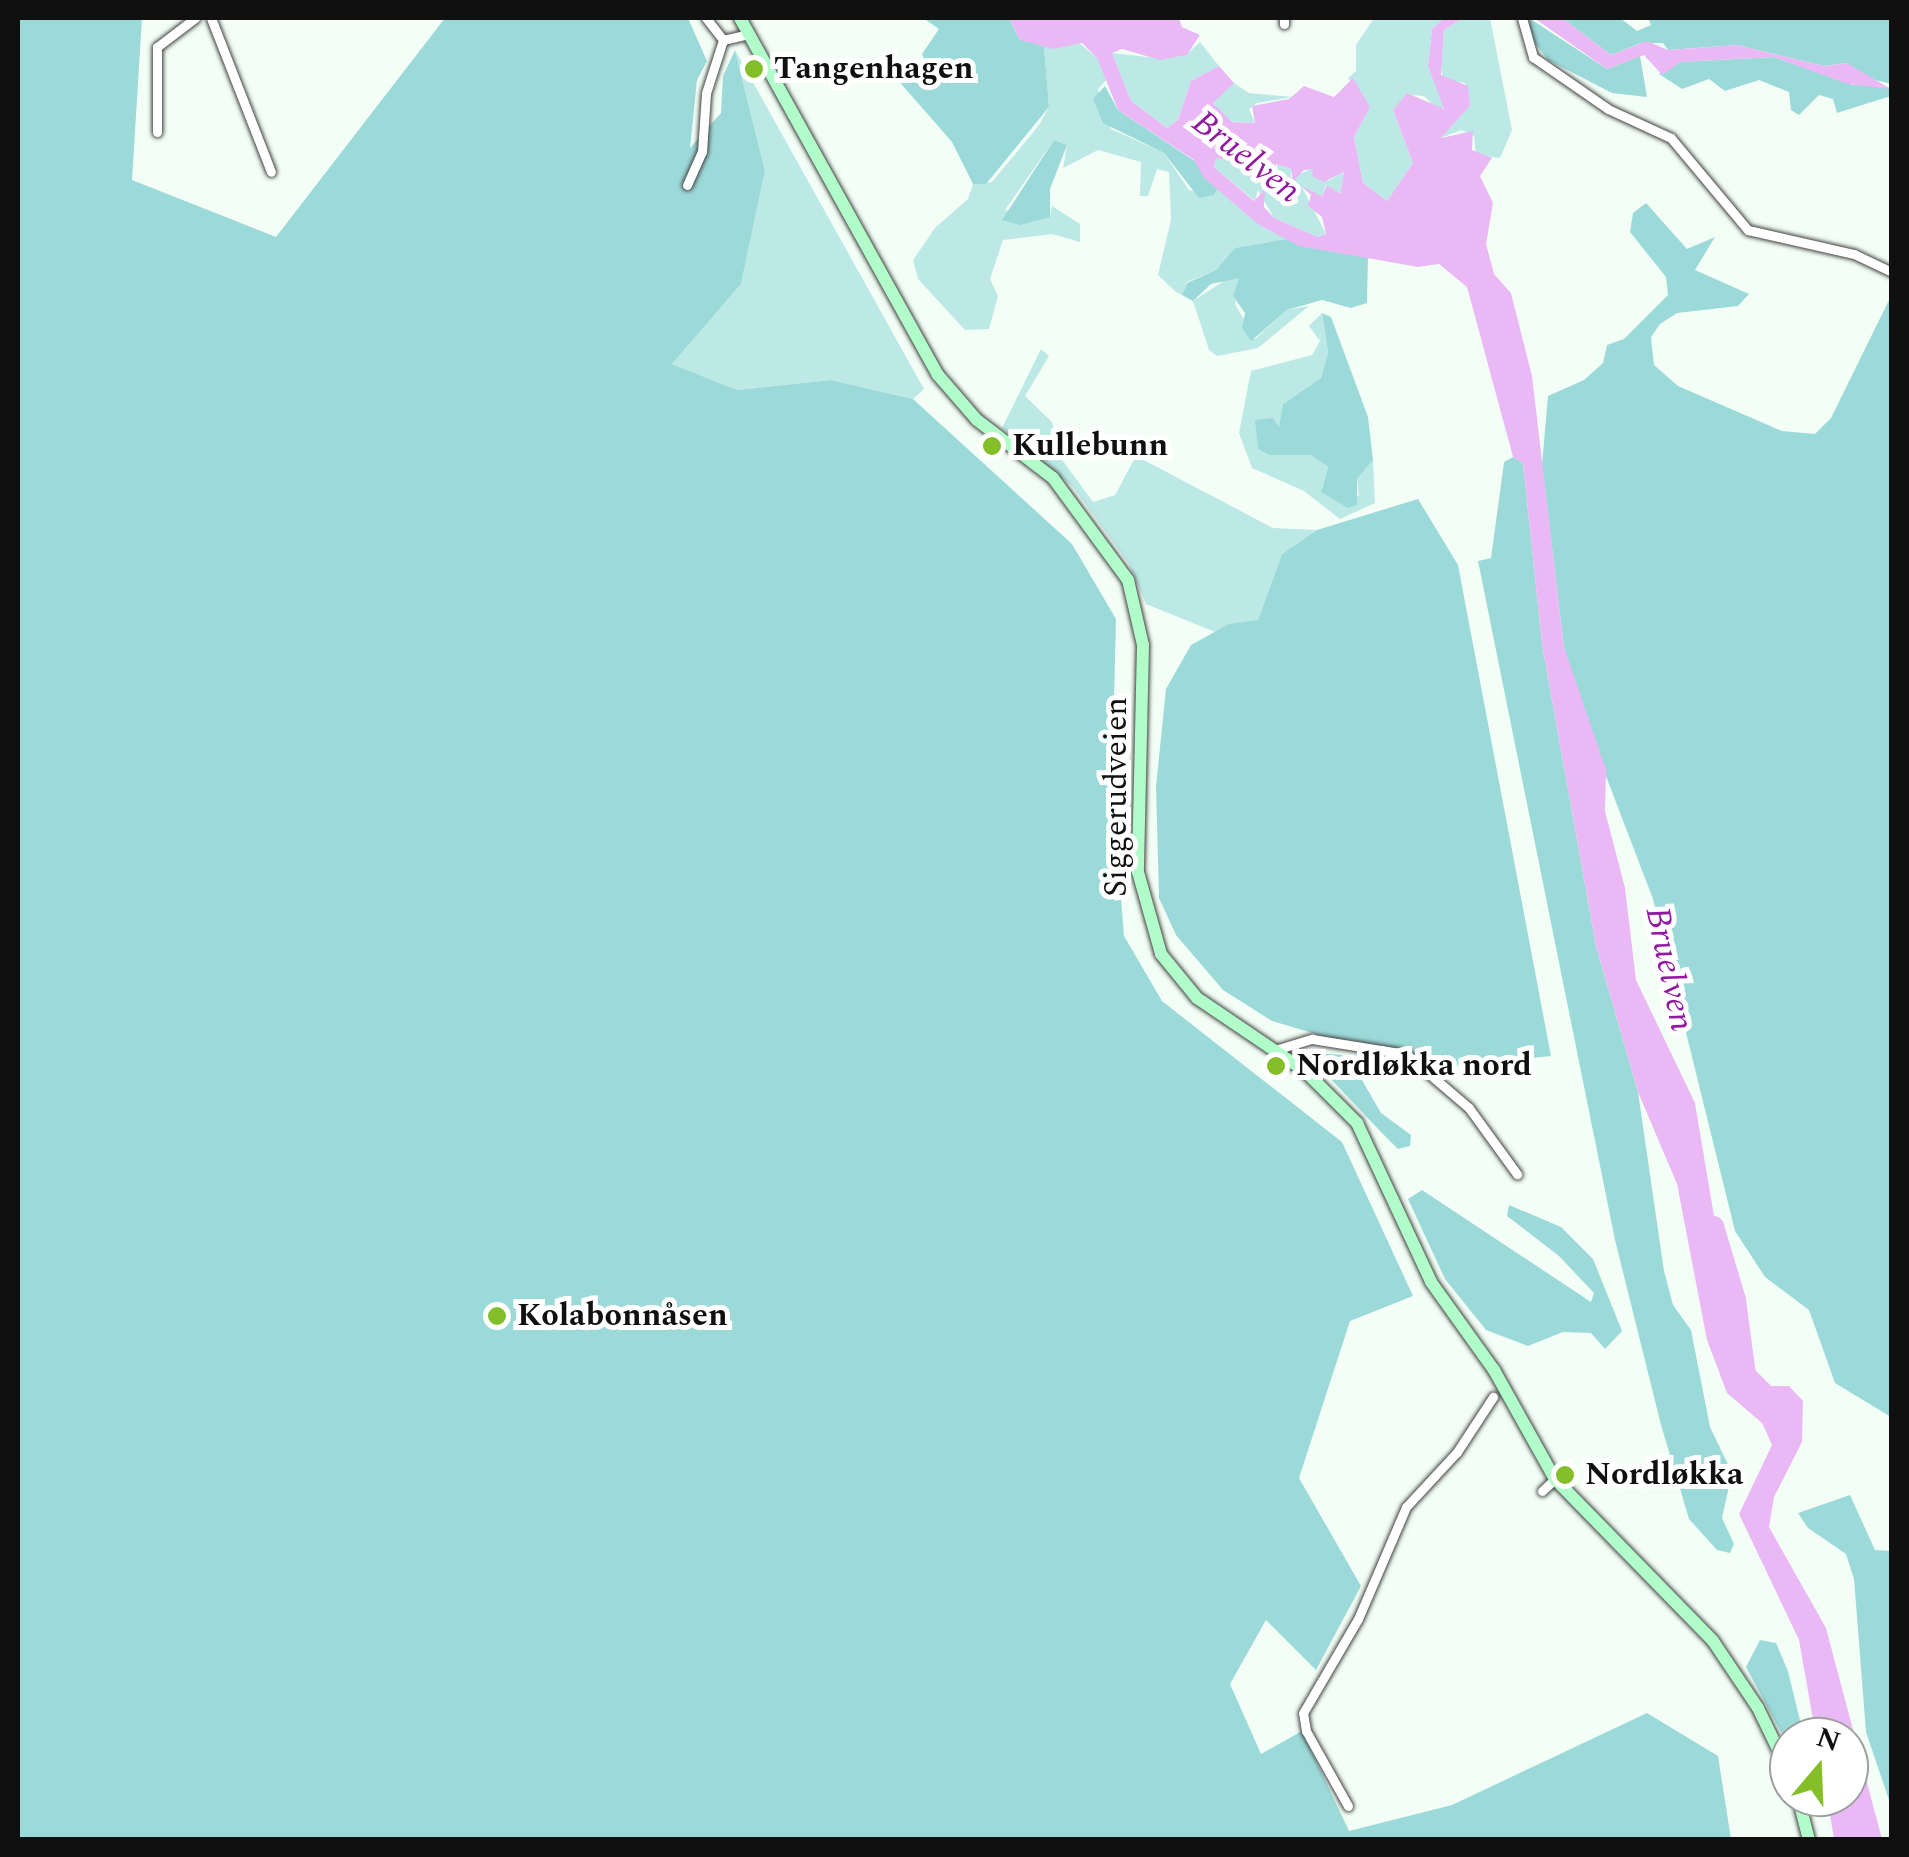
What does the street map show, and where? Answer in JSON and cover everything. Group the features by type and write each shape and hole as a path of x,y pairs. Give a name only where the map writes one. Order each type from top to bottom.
{"main road":[{"name":"Siggerudveien","path":"740,18 938,375 972,414 1053,478 1128,580 1144,645 1138,858 1146,920 1186,988 1328,1090 1363,1132 1431,1282 1494,1370 1555,1479 1713,1641 1769,1731"}],"street":[{"path":"157,132 157,48 194,18"},
{"path":"211,18 270,172"},
{"path":"706,18 723,40"},
{"path":"1522,19 1533,57 1608,109 1672,138 1748,230 1854,254 1892,272"},
{"path":"723,40 749,34"},
{"path":"688,184 702,152 706,93 723,40"},
{"path":"1275,1050 1312,1039 1406,1054 1469,1108 1517,1174"},
{"path":"1348,1806 1306,1731 1303,1713 1358,1619 1406,1508 1457,1452 1493,1397"},
{"path":"1542,1491 1555,1479"}],"shaded area":[{"path":"18,18 142,18 132,180 276,237 445,18 688,18 707,61 697,80 690,148 721,113 723,76 735,50 765,171 741,284 672,364 737,390 831,380 913,399 1072,544 1116,619 1112,784 1124,936 1162,1001 1342,1142 1413,1296 1350,1321 1299,1478 1361,1586 1316,1670 1266,1620 1230,1684 1261,1754 1302,1731 1349,1831 1452,1805 1647,1713 1718,1756 1731,1839 18,1839"},
{"path":"923,18 1009,18 1019,38 1044,46 1049,107 986,184 973,184 952,142 889,70 898,63 918,76 928,68 922,54 939,29"},
{"path":"1374,18 1444,18 1432,29 1428,66 1445,107 1438,110 1424,96 1412,95 1393,110 1413,163 1387,201 1363,183 1354,137 1370,107 1348,78 1356,71 1356,45"},
{"path":"1463,18 1490,18 1512,130 1500,158 1476,155 1474,136 1461,130 1441,138 1470,106 1465,83 1443,79 1441,68 1444,30"},
{"path":"1529,18 1607,69 1640,56 1647,97 1612,93 1548,60 1529,35"},
{"path":"1562,18 1620,18 1637,31 1651,25 1648,18 1891,18 1891,84 1860,76 1847,63 1824,66 1737,45 1668,50 1663,43 1641,43 1611,55"},
{"path":"1078,42 1097,58 1107,79 1098,89 1111,129 1164,153 1189,190 1214,195 1218,188 1286,239 1236,248 1216,270 1187,282 1182,295 1158,275 1171,220 1169,172 1157,169 1148,196 1140,196 1141,162 1098,150 1063,168 1067,145 1054,140 1005,210 1050,217 1052,206 1080,224 1080,242 1052,234 1003,240 990,279 998,296 989,329 965,330 918,279 913,260 935,228 968,199 973,184 992,182 1039,125 1049,107 1044,46"},
{"path":"1200,42 1219,66 1191,81 1178,120 1167,128 1131,101 1112,53 1165,59 1186,55"},
{"path":"735,50 924,389 913,399 831,380 737,390 672,364 741,284 765,171"},
{"path":"1774,57 1853,85 1881,85 1891,89 1891,96 1837,113 1833,99 1819,95 1799,115 1791,110 1789,92 1759,80 1725,91 1709,79 1682,89 1659,74 1680,62"},
{"path":"1234,83 1249,93 1293,97 1257,103 1249,109 1255,123 1225,121 1212,100"},
{"path":"1105,86 1118,110 1196,162 1218,188 1214,195 1199,198 1164,153 1103,123 1093,99"},
{"path":"1054,140 1067,145 1050,189 1050,217 1020,225 1002,220"},
{"path":"1216,158 1236,162 1255,182 1278,174 1277,164 1291,169 1291,178 1313,168 1313,176 1328,181 1344,172 1340,194 1326,185 1322,196 1302,187 1326,234 1318,237 1274,218 1258,190 1255,201 1214,167"},
{"path":"1646,203 1687,249 1715,237 1695,270 1749,294 1738,306 1677,313 1660,324 1651,337 1654,365 1678,386 1782,431 1815,434 1831,418 1891,296 1891,1417 1835,1383 1809,1310 1765,1277 1735,1231 1653,899 1578,703 1564,647 1542,465 1548,396 1584,380 1603,363 1607,345 1624,339 1668,295 1666,277 1630,232 1633,213"},
{"path":"1286,239 1368,256 1367,303 1351,308 1322,300 1287,310 1251,341 1242,328 1245,313 1233,296 1239,278 1211,284 1193,301 1182,295 1187,283 1216,270 1235,248"},
{"path":"1233,275 1240,279 1235,304 1255,339 1287,310 1309,306 1258,348 1217,356 1209,350 1193,301"},
{"path":"1322,313 1328,352 1321,378 1283,404 1279,428 1257,438 1258,449 1269,455 1311,454 1328,467 1322,487 1359,496 1357,479 1373,460 1375,503 1340,519 1304,491 1252,468 1239,433 1251,371 1312,355 1320,341 1309,326"},
{"path":"1322,313 1331,317 1368,417 1373,460 1357,479 1357,505 1348,508 1321,492 1328,467 1311,455 1269,455 1258,449 1255,420 1273,418 1279,427 1283,404 1321,378 1328,352"},
{"path":"1041,349 1049,356 1025,396 1052,422 1060,457 1093,502 1115,495 1136,456 1273,528 1317,530 1282,554 1258,620 1215,632 1146,604 1129,564 1073,487 1002,428"},
{"path":"1513,457 1523,463 1542,644 1596,946 1638,1092 1664,1271 1673,1305 1691,1330 1710,1427 1732,1473 1722,1518 1734,1544 1730,1553 1717,1550 1689,1519 1661,1425 1615,1240 1478,561 1491,558 1504,462"},
{"path":"1418,499 1458,565 1551,1056 1431,1068 1272,1021 1223,990 1176,935 1159,898 1156,786 1166,689 1191,645 1229,624 1258,620 1282,554 1317,530"},
{"path":"1320,1053 1342,1055 1355,1068 1381,1113 1411,1135 1410,1146 1398,1149 1382,1133 1326,1074 1316,1060"},
{"path":"1422,1190 1591,1302 1594,1293 1559,1256 1507,1216 1509,1205 1561,1227 1593,1259 1622,1331 1605,1349 1591,1333 1563,1332 1528,1346 1486,1330 1445,1279 1408,1199"},
{"path":"1850,1495 1875,1550 1891,1551 1891,1806 1869,1741 1869,1717 1865,1717 1854,1579 1846,1554 1808,1528 1798,1513"},
{"path":"1760,1640 1776,1643 1788,1671 1799,1717 1773,1717 1746,1667"}],"water":[{"path":"1009,18 1179,18 1182,27 1200,35 1187,55 1160,60 1122,49 1112,53 1131,101 1167,128 1178,120 1191,81 1219,66 1234,83 1213,103 1232,122 1255,123 1252,106 1289,99 1304,86 1334,97 1353,78 1370,107 1354,137 1363,183 1387,201 1413,163 1393,110 1407,93 1444,109 1428,66 1432,29 1444,18 1463,18 1444,30 1441,75 1468,86 1470,106 1441,138 1473,131 1472,150 1492,158 1480,176 1493,203 1486,244 1494,274 1511,293 1532,376 1564,647 1606,770 1605,811 1625,888 1636,980 1695,1103 1733,1329 1751,1386 1789,1386 1803,1401 1802,1442 1774,1497 1769,1527 1826,1628 1850,1717 1812,1717 1799,1640 1739,1514 1772,1445 1762,1423 1727,1393 1707,1340 1677,1184 1638,1092 1596,946 1542,644 1523,463 1513,457 1467,287 1439,264 1418,267 1299,246 1258,224 1204,178 1194,160 1118,110 1097,58 1082,43 1053,49 1020,40","holes":["1216,158 1236,162 1255,182 1276,177 1276,164 1291,169 1293,182 1304,170 1313,169 1312,176 1324,182 1344,172 1340,194 1327,185 1322,196 1301,186 1311,195 1308,206 1322,217 1326,234 1318,237 1274,218 1264,207 1265,189 1254,201 1214,167"]},
{"path":"1534,18 1562,18 1611,55 1647,41 1668,50 1737,45 1824,66 1847,63 1891,89 1848,84 1774,57 1681,62 1662,75 1644,55 1607,69"},
{"path":"1869,1790 1882,1839 1834,1839 1830,1817 1869,1817"}],"waterway":[{"name":"Bruelven","path":"1714,1226 1736,1300 1746,1375 1776,1405"}],"place":[{"name":"Tangenhagen","path":"754,69"},
{"name":"Kullebunn","path":"992,446"},
{"name":"Nordløkka nord","path":"1276,1066"},
{"name":"Kolabonnåsen","path":"497,1316"},
{"name":"Nordløkka","path":"1565,1475"}]}
